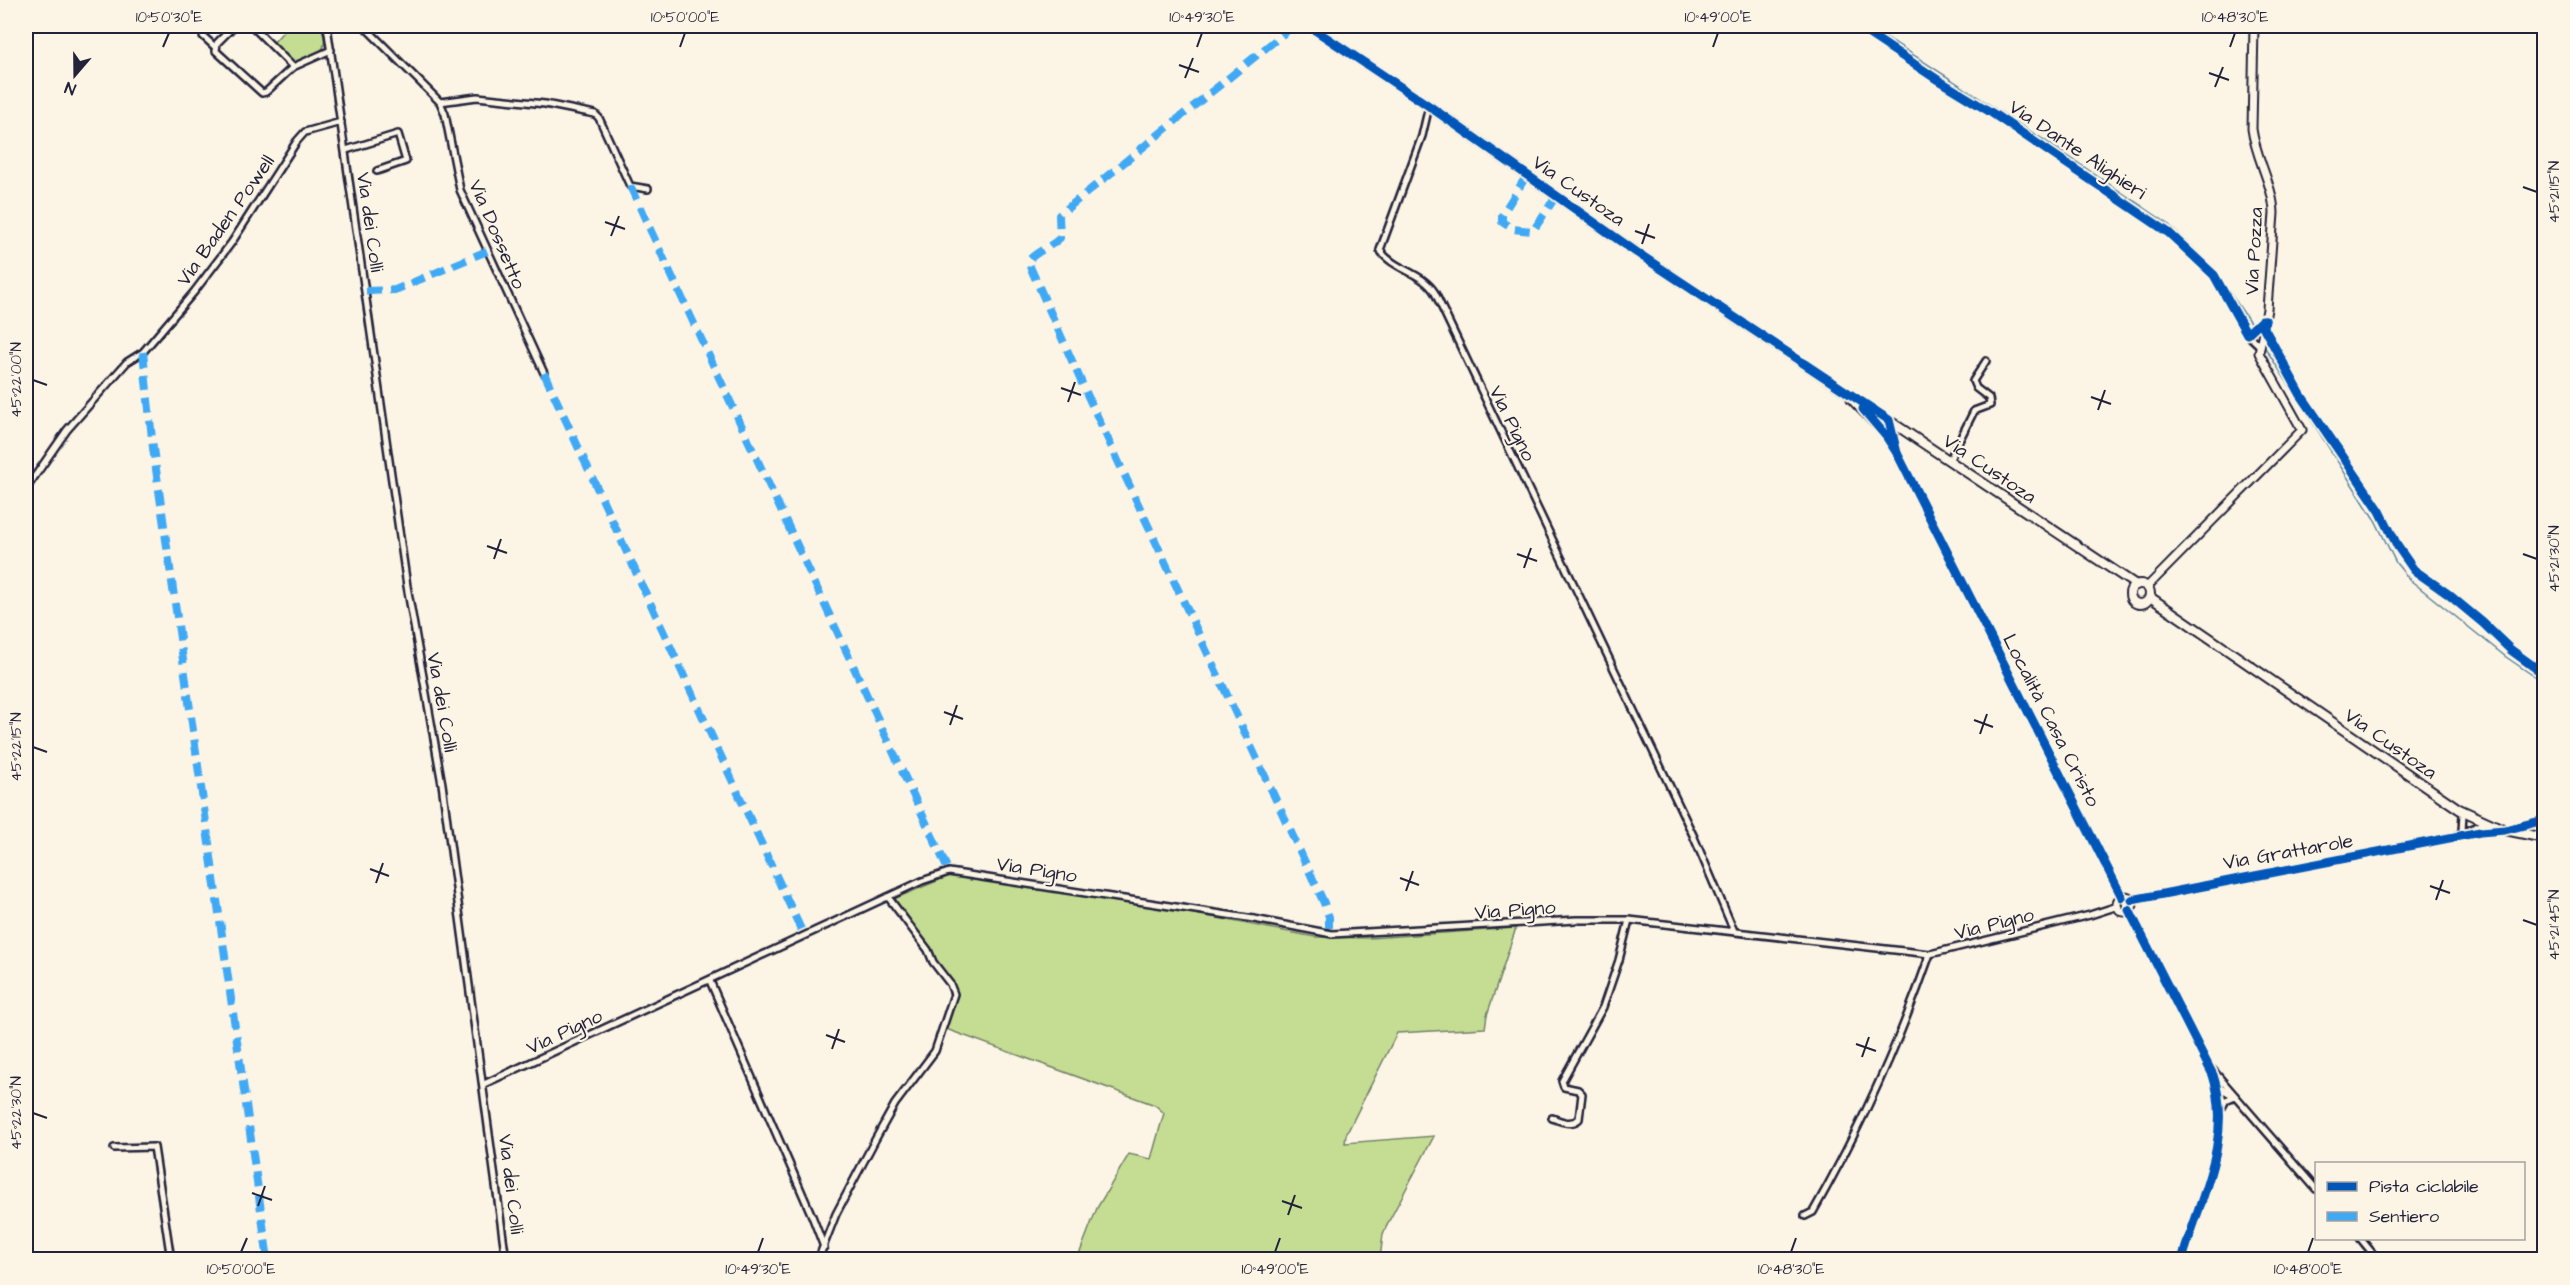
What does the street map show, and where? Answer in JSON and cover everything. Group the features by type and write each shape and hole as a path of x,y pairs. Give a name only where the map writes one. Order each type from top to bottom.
{"main road":[{"name":"Via Custoza","path":"1309,26 1429,106 1636,252 2117,574 2136,585 2147,587"},
{"name":"Via Custoza","path":"2117,574 2134,602 2171,611"},
{"path":"2130,595 2136,585"},
{"path":"2141,604 2147,602 2150,597 2147,587"},
{"name":"Via Custoza","path":"2150,597 2458,809 2505,830 2544,838"}],"street":[{"path":"234,26 216,45 216,51 262,93 266,92 293,67 331,50"},
{"path":"252,26 293,67"},
{"name":"Via dei Colli","path":"327,26 407,586 442,784 506,1260"},
{"name":"Via Dossetto","path":"364,26 440,102 445,114 460,190 544,373"},
{"name":"Via Dante Alighieri","path":"1857,26 1938,80 1992,112 2169,233 2214,275 2247,334 2260,344"},
{"name":"Via Pozza","path":"2254,26 2252,129 2254,144 2266,172 2274,207 2264,328 2260,344"},
{"path":"203,36 216,45"},
{"path":"440,102 477,97 545,104 595,114 599,118 630,186 648,189"},
{"name":"Via Pigno","path":"1429,106 1422,136 1380,250 1386,258 1427,283 1435,293 1693,835 1734,932"},
{"name":"Via Baden Powell","path":"26,489 67,430 126,362 143,352 194,292 225,250 297,141 305,132 341,122"},
{"name":"Via dei Colli","path":"346,150 398,134 406,161 377,171"},
{"path":"2147,587 2301,432 2301,427 2263,364 2259,353 2260,344"},
{"path":"1949,461 1974,411 1990,405 1989,398 1976,388 1973,381 1986,361"},
{"path":"1838,387 1862,408 1897,453"},
{"path":"1886,436 1884,428 1889,420"},
{"path":"1889,420 1897,453"},
{"path":"1895,444 1906,431"},
{"name":"Località Casa Cristo","path":"1897,453 2122,897"},
{"path":"2458,809 2463,814 2462,831"},
{"path":"2480,832 2485,823"},
{"name":"Via Grattarole","path":"2451,838 2462,831 2485,823"},
{"name":"Via Grattarole","path":"2132,900 2480,832 2505,830"},
{"name":"Via Pigno","path":"484,1084 888,897 949,872 1243,917 1332,934 1575,920 1629,920 1930,954 2118,906"},
{"path":"2127,896 2132,900 2133,905 2129,910 2122,911 2118,906 2118,900 2122,897 2127,896"},
{"path":"818,1260 836,1214 875,1140 896,1104 935,1051 954,994 950,984 933,962 928,950 888,897"},
{"path":"2129,910 2217,1086 2220,1111 2214,1160 2207,1192 2182,1260"},
{"path":"1552,1118 1568,1123 1579,1119 1582,1094 1578,1090 1564,1087 1562,1081 1603,1007 1619,960 1629,920"},
{"path":"26,932 26,937"},
{"path":"1805,1216 1814,1212 1853,1140 1891,1053 1930,954"},
{"path":"710,981 824,1247"},
{"path":"2205,1060 2315,1188"},
{"path":"2217,1086 2227,1086"},
{"path":"2217,1086 2236,1097"},
{"path":"2220,1111 2226,1100 2236,1097"},
{"path":"114,1149 149,1145 154,1147 171,1260"},
{"path":"2361,1240 2378,1260"}],"green space":[{"path":"288,26 321,26 324,47 317,53 297,62 291,61 273,43"},
{"path":"949,876 1160,907 1315,937 1370,938 1516,928 1487,1015 1485,1028 1397,1033 1346,1135 1345,1143 1434,1136 1383,1234 1380,1259 1077,1260 1097,1208 1129,1154 1151,1159 1164,1113 1155,1105 946,1029 957,993 938,966 931,948 896,905 896,898"}],"waterway":[{"path":"1869,26 2167,223 2213,267 2259,336"},
{"path":"2264,346 2376,522 2396,563 2410,580 2506,657 2544,683"}],"marked path":[{"path":"1293,26 1059,215 1060,238 1028,262 1085,390 1324,903 1329,917 1329,933"},
{"path":"1527,175 1502,215 1502,222 1513,229 1533,231 1556,196"},
{"path":"630,186 949,872"},
{"path":"366,291 395,290 487,251"},
{"path":"143,352 153,448 268,1260"},
{"path":"544,373 804,936"}],"cycle path":[{"path":"1309,26 1429,106 1636,252 1889,420 1897,453"},
{"path":"1857,26 1992,113 2169,233 2214,275 2247,334 2262,320 2265,320"},
{"path":"2265,320 2264,328 2301,395 2380,511 2398,547 2414,570 2448,594 2511,650 2544,674"},
{"path":"1863,409 1897,453 2122,897"},
{"path":"2132,900 2480,832 2505,830 2544,820"},
{"path":"2129,910 2213,1075 2218,1099 2217,1146 2212,1169 2182,1260"}]}
